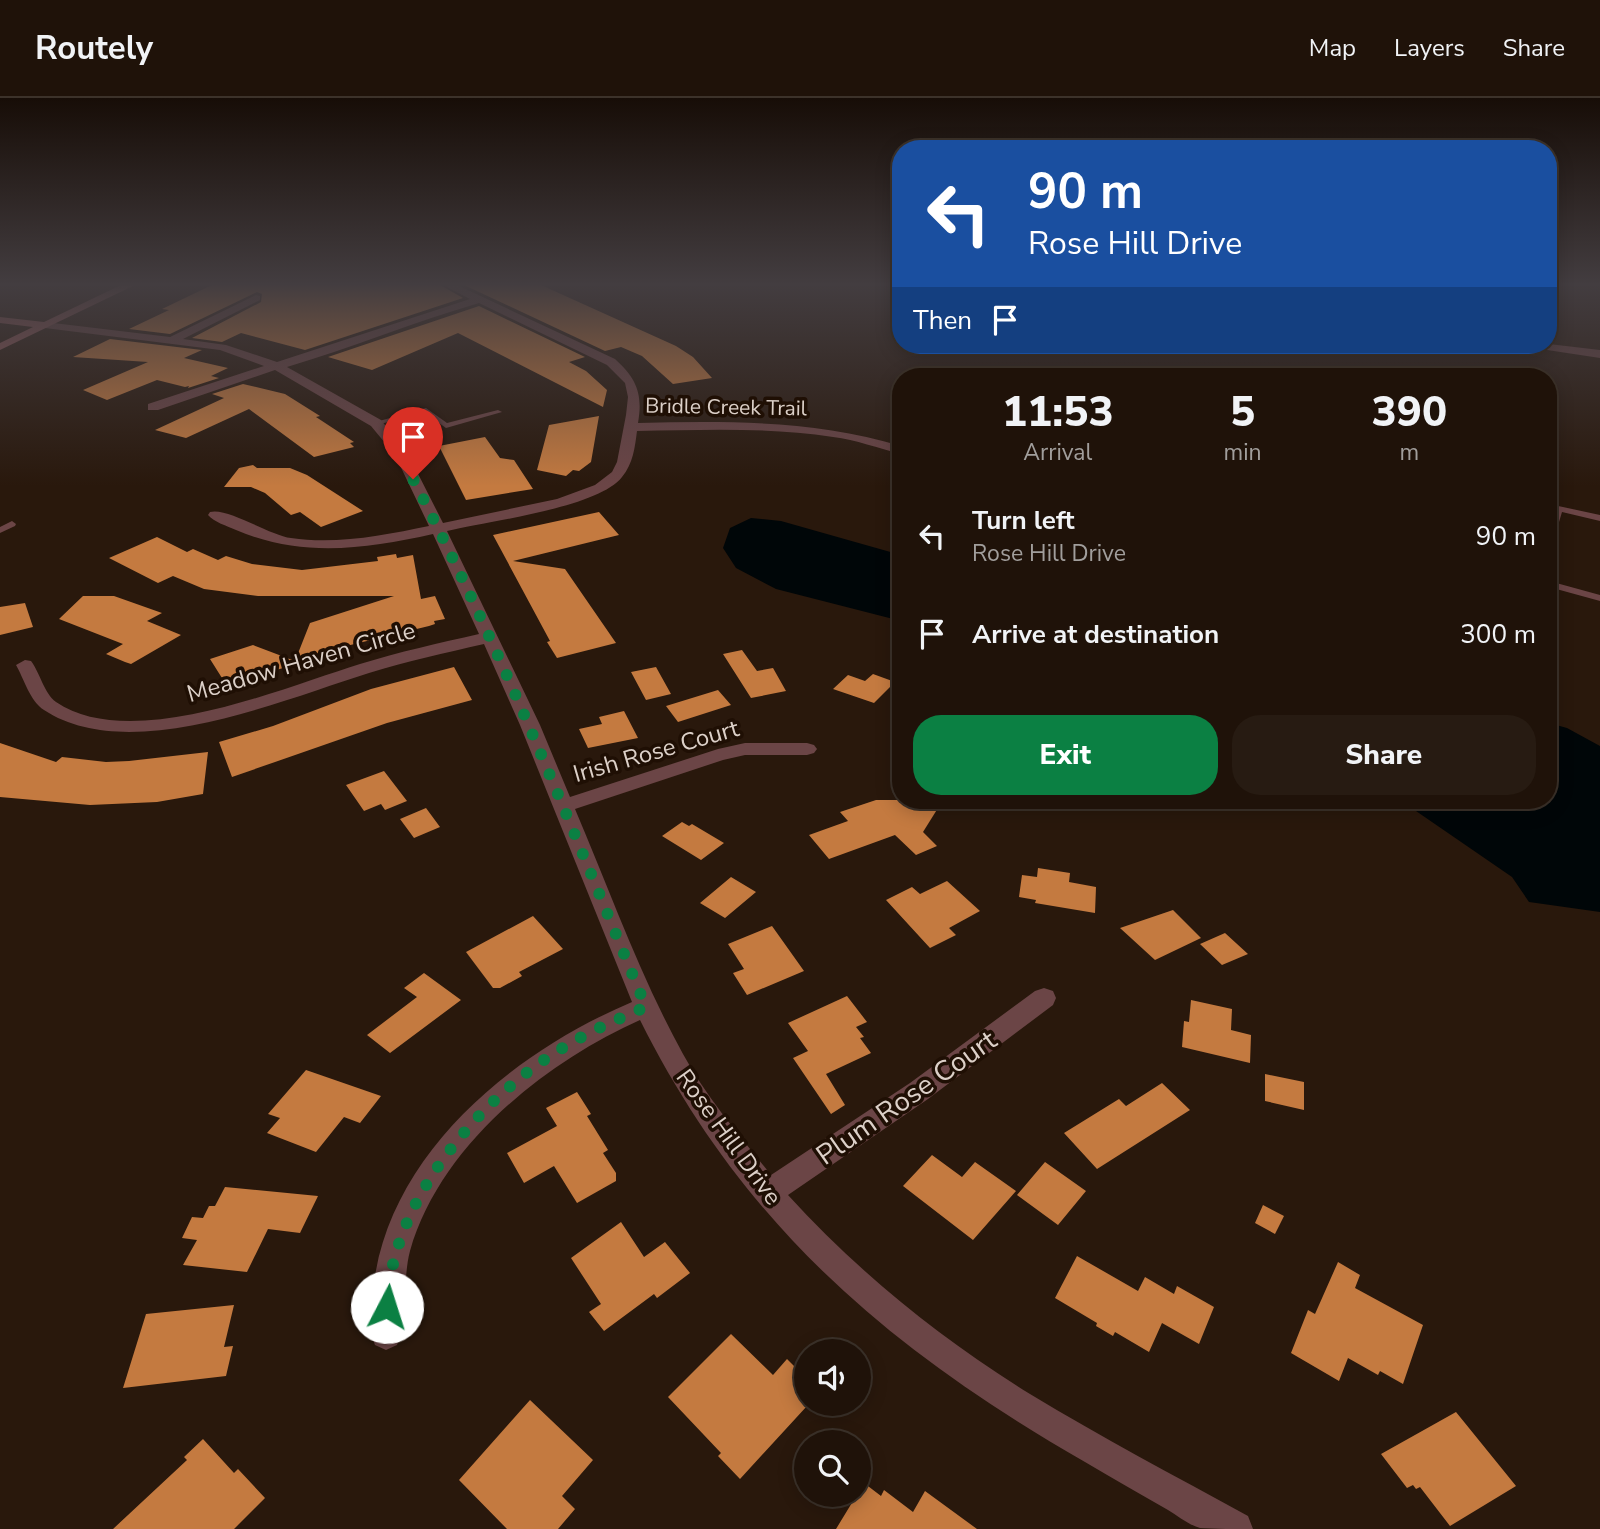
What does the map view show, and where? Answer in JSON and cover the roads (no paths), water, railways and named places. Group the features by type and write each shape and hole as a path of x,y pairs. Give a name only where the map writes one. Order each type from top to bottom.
{"street":[{"name":"Rose Hill Drive","path":"235,352 278,367 376,424 401,454 530,725 646,1007 675,1064 707,1115 768,1194 817,1248 876,1301 943,1354 1018,1405 1235,1529"},
{"path":"153,407 326,352"},
{"path":"215,515 271,538 298,544 358,542 566,500 600,488 623,467 636,391 624,373 611,362 589,352"},
{"name":"Bridle Creek Trail","path":"631,426 764,425 812,428 874,440 892,447"},
{"name":"Meadow Haven Circle","path":"25,665 48,705 80,719 112,726 153,726 219,715 400,657 490,637"},
{"name":"Irish Rose Court","path":"563,806 718,755 767,748 807,749"},
{"name":"Plum Rose Court","path":"768,1194 919,1091 1044,999"},
{"path":"386,1334 388,1281 396,1247 417,1198 435,1169 490,1106 528,1073 569,1045 646,1007"}],"lane":[{"path":"412,400 446,426 498,412"},
{"path":"376,424 426,410"},
{"path":"1557,515 1559,509 1600,518"},
{"path":"0,530 12,524"},
{"path":"1557,586 1600,598"}]}
